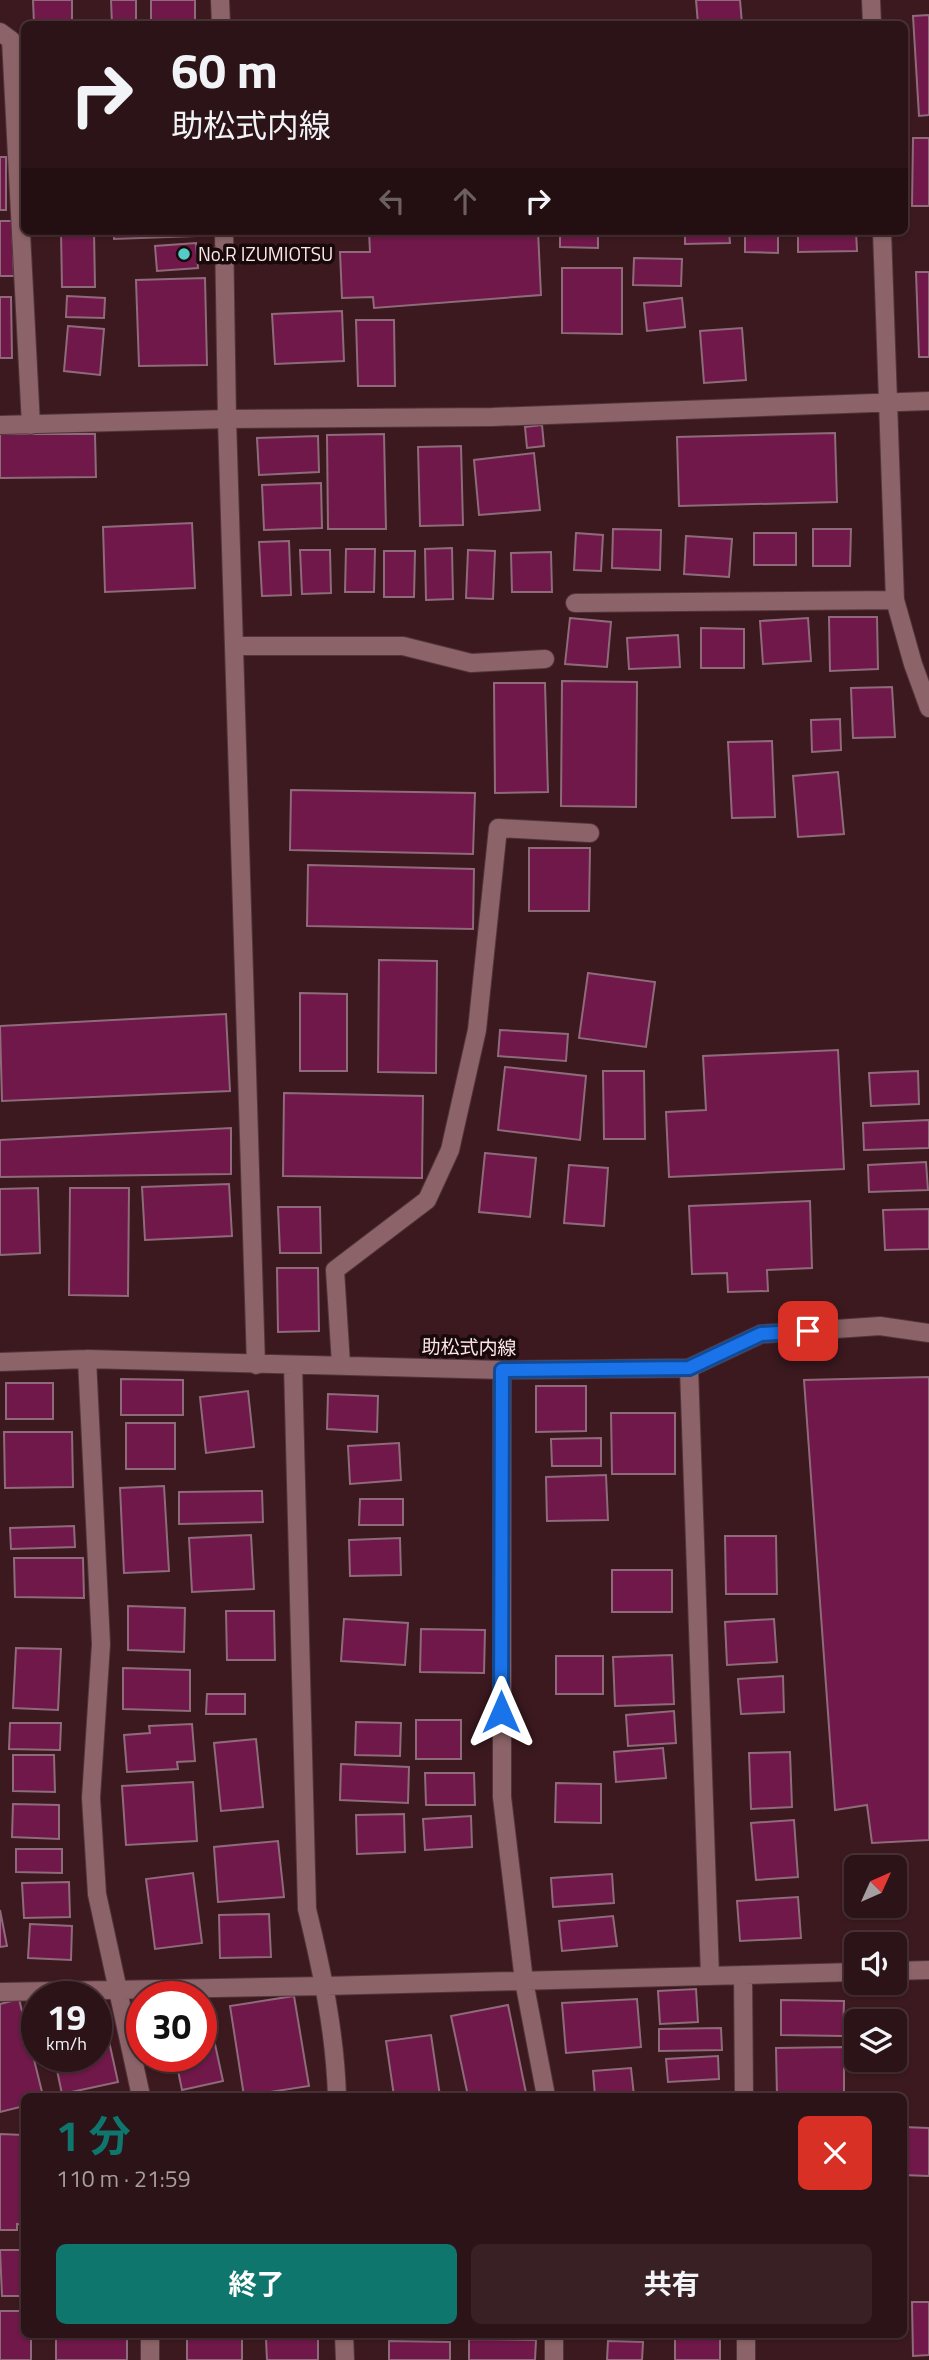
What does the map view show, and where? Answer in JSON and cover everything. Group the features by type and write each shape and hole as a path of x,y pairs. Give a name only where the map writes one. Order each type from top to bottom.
{"street":[{"path":"220,0 220,21"},
{"path":"871,0 872,21"},
{"path":"0,32 11,40 21,232"},
{"path":"21,235 31,425"},
{"path":"224,235 227,419 256,1365"},
{"path":"882,235 895,600 929,708"},
{"path":"0,425 227,419 492,417 929,401"},
{"path":"575,603 895,600"},
{"path":"235,646 403,646 471,663 545,659"},
{"path":"341,1364 335,1270 427,1200 450,1150 477,1030 498,828 590,833"},
{"name":"助松式内線","path":"0,1362 88,1359 502,1370 689,1368 761,1334 880,1326 929,1333"},
{"path":"88,1359 101,1644 91,1798 96,1894 140,2093"},
{"path":"293,1365 307,1909 326,1986 336,2063 337,2093"},
{"path":"689,1368 710,1976"},
{"path":"502,1370 502,1797 524,1981 544,2093"},
{"path":"907,1970 929,1970"},
{"path":"0,1992 844,1972"},
{"path":"743,1975 744,2093"},
{"path":"150,2338 150,2360"},
{"path":"344,2338 345,2360"},
{"path":"554,2338 554,2360"},
{"path":"746,2338 746,2360"}],"building":[{"path":"33,0 72,0 72,21 34,21"},
{"path":"111,0 136,0 136,21 112,21"},
{"path":"151,0 195,0 195,21 151,21"},
{"path":"696,0 740,0 742,21 698,21"},
{"path":"929,15 929,115 919,116 913,16"},
{"path":"913,138 929,138 929,206 912,206"},
{"path":"0,157 6,157 6,210 0,210"},
{"path":"0,221 12,221 14,276 0,276"},
{"path":"61,235 94,235 95,287 62,287"},
{"path":"114,235 196,235 196,236 114,239"},
{"path":"369,235 538,235 541,295 374,308 373,297 342,298 340,252 370,252"},
{"path":"560,235 598,235 598,248 560,247"},
{"path":"685,235 729,235 730,243 685,244"},
{"path":"745,235 778,235 778,253 745,252"},
{"path":"798,235 856,235 857,251 798,252"},
{"path":"196,243 198,268 157,271 155,246"},
{"path":"634,258 682,259 681,286 633,285"},
{"path":"562,268 622,268 622,334 562,333"},
{"path":"916,272 929,272 929,357 919,357"},
{"path":"205,278 207,365 139,366 136,280"},
{"path":"67,296 105,298 104,318 66,317"},
{"path":"0,297 11,297 12,358 0,358"},
{"path":"682,298 685,327 647,331 644,303"},
{"path":"342,311 344,361 275,364 272,314"},
{"path":"356,320 394,320 395,386 358,386"},
{"path":"68,326 104,329 100,375 64,371"},
{"path":"742,328 746,380 704,383 700,331"},
{"path":"542,425 544,446 527,448 525,427"},
{"path":"835,433 837,502 679,506 677,437"},
{"path":"0,434 95,434 96,477 0,478"},
{"path":"384,434 386,529 328,529 327,435"},
{"path":"318,436 319,472 259,475 257,438"},
{"path":"461,446 463,525 420,526 418,447"},
{"path":"534,453 540,510 479,515 474,460"},
{"path":"321,483 322,528 264,530 262,485"},
{"path":"192,523 195,588 105,592 103,527"},
{"path":"613,529 661,530 660,570 612,568"},
{"path":"813,529 851,529 850,566 813,566"},
{"path":"576,533 603,535 601,571 574,570"},
{"path":"754,533 796,533 796,565 754,565"},
{"path":"686,536 732,539 729,577 684,574"},
{"path":"289,541 291,595 262,596 259,542"},
{"path":"452,548 453,599 426,600 425,549"},
{"path":"346,549 375,549 374,592 345,592"},
{"path":"300,550 330,550 331,593 302,594"},
{"path":"468,550 495,551 493,599 466,598"},
{"path":"384,551 415,551 414,597 384,597"},
{"path":"551,552 552,592 512,592 511,553"},
{"path":"829,617 877,617 878,669 830,671"},
{"path":"570,618 611,622 607,667 565,664"},
{"path":"808,618 811,661 763,664 760,621"},
{"path":"701,628 744,629 744,668 701,668"},
{"path":"678,635 680,667 629,669 627,638"},
{"path":"562,681 637,682 636,807 561,806"},
{"path":"494,683 545,683 548,792 495,793"},
{"path":"892,687 895,737 853,738 851,688"},
{"path":"840,719 841,750 812,752 811,720"},
{"path":"772,741 775,817 732,818 728,742"},
{"path":"838,772 844,834 798,837 793,776"},
{"path":"291,790 475,793 473,854 290,850"},
{"path":"529,848 590,848 589,911 529,911"},
{"path":"308,865 474,869 473,929 307,926"},
{"path":"379,960 437,961 436,1073 378,1072"},
{"path":"588,973 655,982 646,1047 579,1038"},
{"path":"300,993 347,994 347,1071 300,1071"},
{"path":"226,1014 230,1091 2,1101 0,1026"},
{"path":"500,1030 568,1034 566,1061 498,1056"},
{"path":"838,1050 844,1169 669,1177 666,1112 706,1110 703,1056"},
{"path":"505,1067 586,1076 580,1140 498,1130"},
{"path":"603,1071 644,1071 645,1139 604,1139"},
{"path":"918,1071 919,1104 871,1106 869,1073"},
{"path":"284,1093 423,1096 422,1178 283,1176"},
{"path":"929,1120 929,1148 864,1150 863,1123"},
{"path":"231,1128 231,1174 0,1177 0,1140"},
{"path":"485,1153 536,1158 530,1217 479,1212"},
{"path":"926,1162 928,1190 869,1192 868,1165"},
{"path":"569,1165 608,1168 604,1226 564,1223"},
{"path":"229,1184 232,1236 145,1240 142,1187"},
{"path":"38,1188 40,1253 0,1255 0,1189"},
{"path":"70,1188 129,1188 128,1296 69,1295"},
{"path":"810,1201 812,1268 767,1270 768,1291 728,1292 727,1273 692,1274 689,1206"},
{"path":"278,1207 320,1207 321,1253 280,1253"},
{"path":"929,1209 929,1249 885,1250 883,1210"},
{"path":"277,1268 318,1268 319,1331 278,1332"},
{"path":"929,1377 929,1840 872,1843 867,1805 835,1810 804,1380"},
{"path":"121,1379 183,1380 183,1415 121,1415"},
{"path":"6,1383 53,1383 53,1419 6,1419"},
{"path":"536,1386 586,1386 586,1431 536,1432"},
{"path":"248,1391 254,1447 206,1453 200,1397"},
{"path":"328,1394 378,1396 377,1432 327,1429"},
{"path":"611,1413 675,1413 675,1474 612,1474"},
{"path":"126,1423 175,1423 175,1469 126,1469"},
{"path":"4,1432 72,1432 73,1487 5,1488"},
{"path":"601,1438 601,1466 552,1466 551,1439"},
{"path":"399,1443 401,1480 350,1484 348,1446"},
{"path":"606,1475 608,1520 547,1521 546,1477"},
{"path":"164,1486 169,1571 124,1573 120,1488"},
{"path":"262,1491 263,1522 179,1524 179,1492"},
{"path":"360,1499 403,1499 403,1525 359,1525"},
{"path":"74,1526 75,1547 11,1549 10,1528"},
{"path":"251,1535 254,1589 192,1592 189,1538"},
{"path":"725,1536 776,1536 777,1594 726,1594"},
{"path":"400,1538 401,1575 350,1576 349,1540"},
{"path":"14,1558 83,1558 84,1598 15,1597"},
{"path":"612,1570 672,1570 672,1612 612,1612"},
{"path":"128,1606 185,1608 184,1652 128,1650"},
{"path":"226,1611 274,1611 275,1660 227,1660"},
{"path":"344,1619 408,1623 405,1665 341,1661"},
{"path":"774,1619 777,1662 727,1665 725,1622"},
{"path":"421,1629 485,1630 484,1673 420,1672"},
{"path":"16,1648 61,1649 58,1710 13,1708"},
{"path":"672,1655 674,1704 615,1706 613,1657"},
{"path":"556,1656 603,1656 603,1694 556,1694"},
{"path":"123,1668 190,1670 190,1711 123,1709"},
{"path":"783,1676 784,1712 741,1714 738,1679"},
{"path":"207,1694 245,1694 245,1714 206,1714"},
{"path":"674,1711 676,1743 628,1746 626,1715"},
{"path":"416,1720 461,1720 461,1759 416,1759"},
{"path":"356,1722 401,1723 400,1756 355,1755"},
{"path":"10,1723 61,1723 60,1750 9,1749"},
{"path":"192,1724 195,1761 177,1762 178,1769 127,1772 124,1735 150,1733 149,1726"},
{"path":"256,1739 263,1807 221,1811 214,1743"},
{"path":"663,1748 666,1778 616,1782 614,1752"},
{"path":"790,1752 792,1807 751,1809 749,1753"},
{"path":"13,1755 54,1755 55,1792 13,1791"},
{"path":"341,1764 409,1767 408,1803 340,1800"},
{"path":"425,1773 474,1773 475,1805 426,1805"},
{"path":"193,1782 197,1841 126,1845 122,1786"},
{"path":"556,1783 601,1784 601,1823 555,1822"},
{"path":"13,1804 59,1805 59,1839 12,1837"},
{"path":"404,1814 405,1852 357,1854 356,1815"},
{"path":"471,1816 472,1847 425,1850 423,1819"},
{"path":"794,1820 798,1877 756,1880 751,1823"},
{"path":"278,1841 284,1897 218,1902 214,1847"},
{"path":"16,1849 62,1849 62,1873 16,1872"},
{"path":"193,1873 202,1943 155,1949 146,1879"},
{"path":"612,1874 614,1903 553,1907 551,1878"},
{"path":"69,1882 70,1917 24,1918 22,1883"},
{"path":"798,1897 801,1938 740,1941 737,1901"},
{"path":"0,1910 7,1946 0,1947"},
{"path":"269,1914 271,1957 220,1958 219,1915"},
{"path":"613,1916 617,1946 562,1951 559,1921"},
{"path":"30,1924 72,1926 71,1960 28,1958"},
{"path":"696,1989 698,2022 660,2024 658,1991"},
{"path":"294,1996 309,2086 264,2093 244,2093 230,2006"},
{"path":"19,1999 21,2072 37,2072 42,2093 21,2093 21,2107 0,2112 0,2004"},
{"path":"637,1999 641,2047 566,2053 562,2003"},
{"path":"781,2000 844,2001 843,2036 781,2035"},
{"path":"508,2005 526,2093 467,2093 451,2016"},
{"path":"721,2028 722,2050 659,2051 659,2029"},
{"path":"431,2035 440,2093 394,2093 386,2041"},
{"path":"844,2047 844,2093 777,2093 776,2048"},
{"path":"217,2053 223,2081 182,2090 178,2072 217,2072"},
{"path":"112,2055 118,2082 62,2093 57,2072 112,2072"},
{"path":"718,2056 719,2079 668,2082 666,2059"},
{"path":"631,2068 634,2093 595,2093 593,2071"},
{"path":"907,2127 929,2128 929,2176 907,2175"},
{"path":"0,2134 21,2135 21,2225 17,2224 17,2230 0,2230"},
{"path":"0,2250 21,2250 21,2296 2,2296"},
{"path":"912,2302 929,2302 929,2355 913,2356"},
{"path":"0,2311 21,2311 21,2338 31,2338 31,2360 0,2360"},
{"path":"56,2338 127,2338 127,2360 56,2360"},
{"path":"187,2338 242,2338 242,2360 187,2360"},
{"path":"675,2338 720,2338 720,2360 675,2360"},
{"path":"266,2339 318,2339 318,2360 267,2360"},
{"path":"469,2339 536,2340 535,2360 469,2360"},
{"path":"389,2341 450,2342 450,2360 389,2360"},
{"path":"608,2341 643,2342 642,2360 607,2360"}],"place":[{"name":"No.R IZUMIOTSU","path":"184,254"}],"route":[{"path":"501,1712 502,1370 689,1368 761,1334 808,1331"}]}
